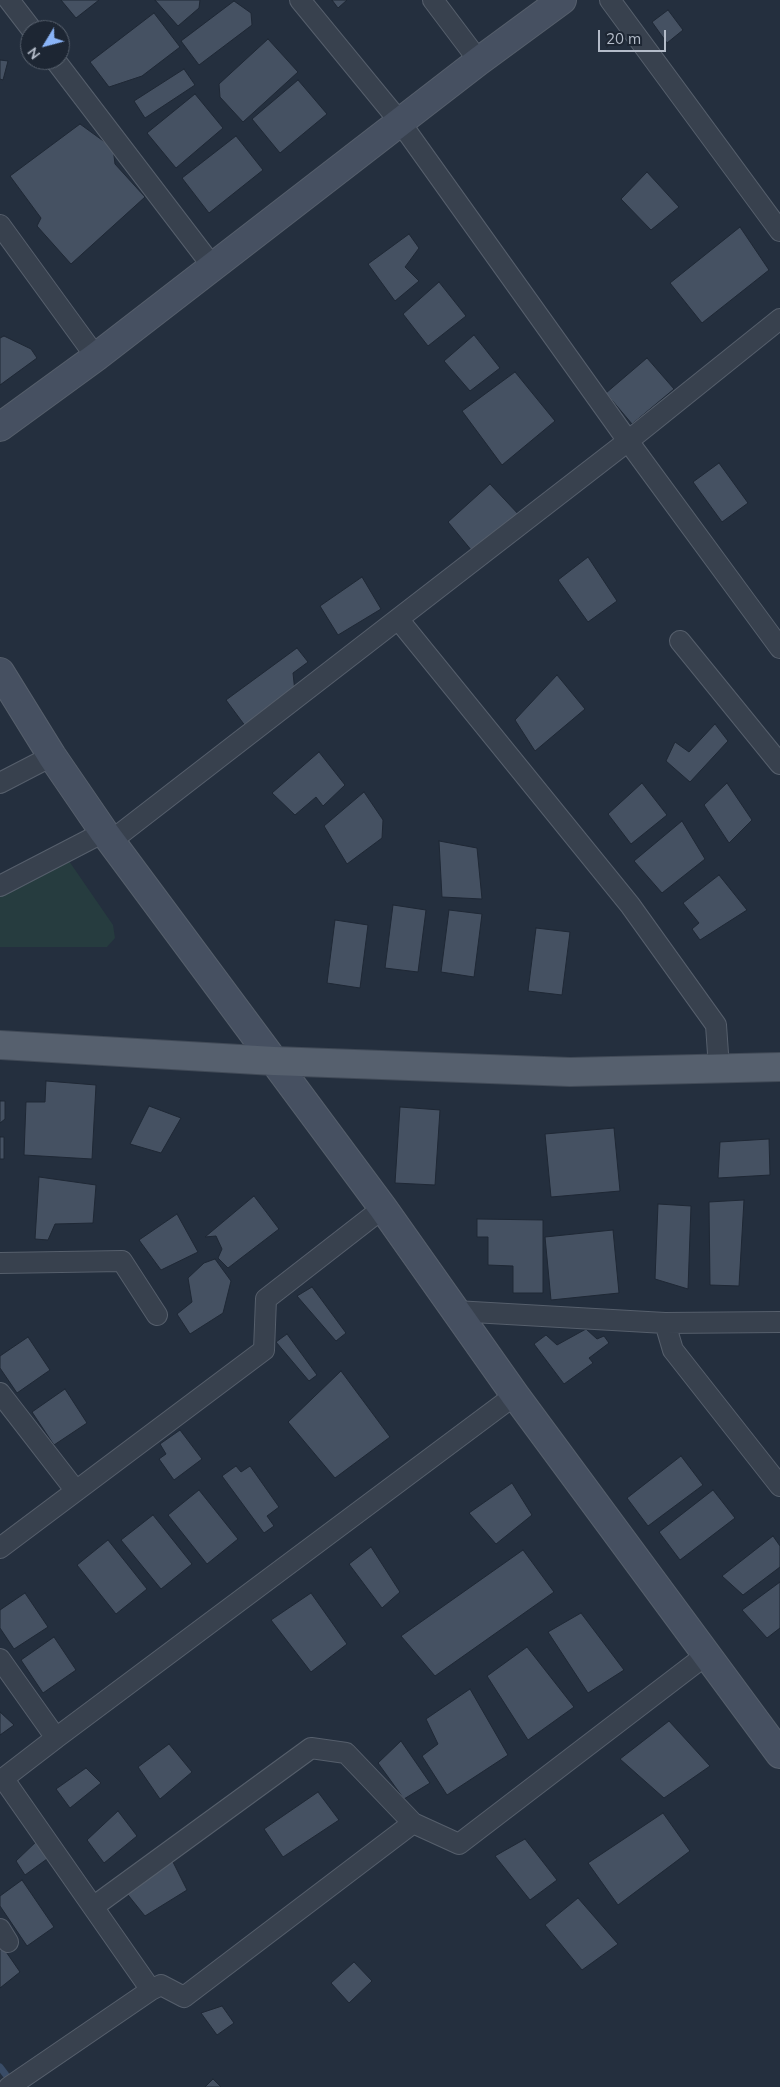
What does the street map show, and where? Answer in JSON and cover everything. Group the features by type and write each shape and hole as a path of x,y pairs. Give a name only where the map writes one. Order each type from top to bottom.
{"main road":[{"path":"0,1045 274,1061 570,1072 780,1067"}],"street":[{"path":"9,0 24,20"},
{"path":"300,0 400,122 628,441 780,648"},
{"path":"433,0 479,61"},
{"path":"0,427 96,357 479,61 562,0"},
{"path":"610,0 780,231"},
{"path":"63,70 213,267"},
{"path":"0,225 96,357"},
{"path":"0,886 107,837 398,619 628,441 780,319"},
{"path":"398,619 630,905 716,1025 719,1068"},
{"path":"680,641 780,764"},
{"path":"0,672 52,756 107,837 383,1208 515,1395 780,1754"},
{"path":"0,784 52,756"},
{"path":"0,1548 264,1350 266,1299 383,1208"},
{"path":"0,1263 122,1261 157,1315"},
{"path":"455,1311 665,1323 780,1322"},
{"path":"665,1323 672,1350 780,1486"},
{"path":"0,1393 76,1491"},
{"path":"151,1990 94,1907 2,1780 515,1395"},
{"path":"94,1907 311,1748 346,1753 413,1823 459,1844 706,1655"},
{"path":"0,1659 56,1738"},
{"path":"9,2087 151,1990 161,1985 184,1997 413,1823"}],"green space":[{"path":"69,861 113,925 115,938 107,947 0,947 0,883"}],"building":[{"path":"61,0 99,0 76,18"},
{"path":"155,0 200,0 199,8 178,26"},
{"path":"332,0 347,0 338,8"},
{"path":"234,1 251,13 252,25 199,65 181,41"},
{"path":"668,10 683,30 667,43 652,22"},
{"path":"154,13 180,47 142,76 109,87 90,62"},
{"path":"268,39 298,72 243,122 220,97 219,84"},
{"path":"0,60 8,61 3,80 0,79"},
{"path":"184,69 195,85 145,118 134,101"},
{"path":"298,80 327,114 280,153 252,119"},
{"path":"195,94 223,128 176,168 147,133"},
{"path":"80,124 113,148 115,164 145,197 71,264 37,226 41,218 10,176"},
{"path":"236,136 263,170 209,213 182,178"},
{"path":"647,172 679,207 651,230 621,199"},
{"path":"740,227 769,270 702,323 670,283"},
{"path":"409,234 419,248 405,267 419,281 395,301 368,264"},
{"path":"439,282 466,316 428,346 403,314"},
{"path":"474,335 500,368 470,391 444,361"},
{"path":"4,336 31,349 37,358 0,385 0,338"},
{"path":"647,358 674,389 632,424 606,393"},
{"path":"515,372 555,421 502,465 462,411"},
{"path":"719,463 748,503 722,522 693,482"},
{"path":"490,484 521,517 477,557 448,522"},
{"path":"588,557 617,601 588,622 558,580"},
{"path":"362,577 381,609 338,635 320,606"},
{"path":"297,648 308,662 293,673 295,692 246,727 226,700"},
{"path":"557,675 585,709 535,751 515,720"},
{"path":"715,724 728,741 690,782 666,761 675,742 689,752"},
{"path":"319,752 345,785 323,806 316,797 295,815 272,793"},
{"path":"642,783 667,815 631,844 608,814"},
{"path":"727,783 752,820 729,843 704,805"},
{"path":"364,792 383,820 382,838 347,864 324,826"},
{"path":"682,821 705,859 662,893 634,861"},
{"path":"439,841 477,848 482,899 442,897"},
{"path":"719,875 747,910 700,940 692,929 699,923 683,903"},
{"path":"393,905 426,910 418,972 385,968"},
{"path":"449,910 482,914 474,977 441,972"},
{"path":"335,920 368,925 360,988 327,983"},
{"path":"536,928 570,932 562,995 528,991"},
{"path":"46,1081 96,1085 92,1159 24,1155 26,1102 45,1102"},
{"path":"0,1101 5,1101 5,1119 0,1123"},
{"path":"149,1106 181,1118 161,1153 130,1144"},
{"path":"400,1107 440,1110 435,1185 395,1183"},
{"path":"614,1128 620,1191 551,1197 545,1134"},
{"path":"0,1137 4,1137 4,1159 0,1159"},
{"path":"769,1139 770,1175 718,1178 720,1142"},
{"path":"39,1177 96,1185 93,1223 55,1224 48,1240 35,1239"},
{"path":"254,1196 279,1229 228,1268 218,1258 222,1249 216,1236 205,1237"},
{"path":"744,1200 739,1286 710,1285 709,1202"},
{"path":"658,1204 691,1206 688,1289 655,1279"},
{"path":"177,1214 198,1252 161,1270 139,1240"},
{"path":"477,1219 543,1220 543,1293 513,1293 513,1266 488,1265 488,1237 477,1237"},
{"path":"613,1230 619,1293 551,1300 545,1237"},
{"path":"215,1259 231,1281 223,1313 190,1334 177,1314 192,1302 188,1278 204,1263"},
{"path":"312,1287 346,1333 336,1341 297,1296"},
{"path":"586,1329 597,1339 604,1336 609,1343 589,1358 593,1363 564,1384 534,1344 546,1335 557,1345"},
{"path":"287,1334 317,1375 309,1381 276,1342"},
{"path":"28,1337 50,1370 17,1393 0,1368 0,1356"},
{"path":"341,1371 390,1437 335,1478 288,1422"},
{"path":"65,1389 87,1423 54,1445 32,1412"},
{"path":"180,1430 202,1459 174,1480 159,1459 166,1454 160,1444"},
{"path":"681,1456 703,1485 648,1526 627,1498"},
{"path":"236,1466 241,1472 250,1466 279,1507 267,1516 274,1526 264,1533 222,1476"},
{"path":"512,1483 532,1515 496,1544 469,1513"},
{"path":"199,1490 238,1539 207,1564 168,1515"},
{"path":"713,1490 735,1518 680,1560 659,1532"},
{"path":"153,1515 192,1564 161,1589 121,1540"},
{"path":"773,1536 780,1546 780,1567 743,1595 722,1576"},
{"path":"108,1540 147,1589 116,1614 77,1565"},
{"path":"371,1547 400,1592 382,1608 349,1564"},
{"path":"523,1550 554,1592 435,1676 401,1636"},
{"path":"780,1582 780,1628 767,1638 742,1610"},
{"path":"25,1593 48,1627 14,1649 0,1628 0,1610"},
{"path":"311,1593 347,1644 311,1672 271,1620"},
{"path":"581,1613 624,1670 588,1693 548,1632"},
{"path":"54,1637 76,1670 43,1693 21,1660"},
{"path":"527,1647 574,1707 528,1740 487,1676"},
{"path":"470,1689 508,1755 447,1795 422,1756 438,1744 426,1719"},
{"path":"0,1712 14,1725 0,1735"},
{"path":"669,1721 710,1766 664,1798 620,1759"},
{"path":"401,1741 430,1783 404,1799 378,1763"},
{"path":"169,1744 192,1772 160,1799 138,1767"},
{"path":"86,1768 101,1783 70,1808 56,1789"},
{"path":"318,1792 339,1820 283,1857 264,1829"},
{"path":"118,1811 137,1836 104,1863 87,1840"},
{"path":"663,1813 690,1851 618,1905 588,1863"},
{"path":"39,1839 47,1859 25,1875 16,1861"},
{"path":"525,1839 557,1880 530,1900 495,1856"},
{"path":"170,1856 187,1890 145,1916 124,1890"},
{"path":"22,1880 54,1927 27,1946 0,1906 0,1896"},
{"path":"578,1898 618,1944 582,1970 545,1925"},
{"path":"0,1943 20,1972 0,1988"},
{"path":"354,1962 372,1981 349,2003 331,1983"},
{"path":"222,2006 234,2023 217,2035 201,2013"},
{"path":"213,2079 221,2087 205,2087"}],"waterway":[{"path":"0,2067 12,2083"}]}
